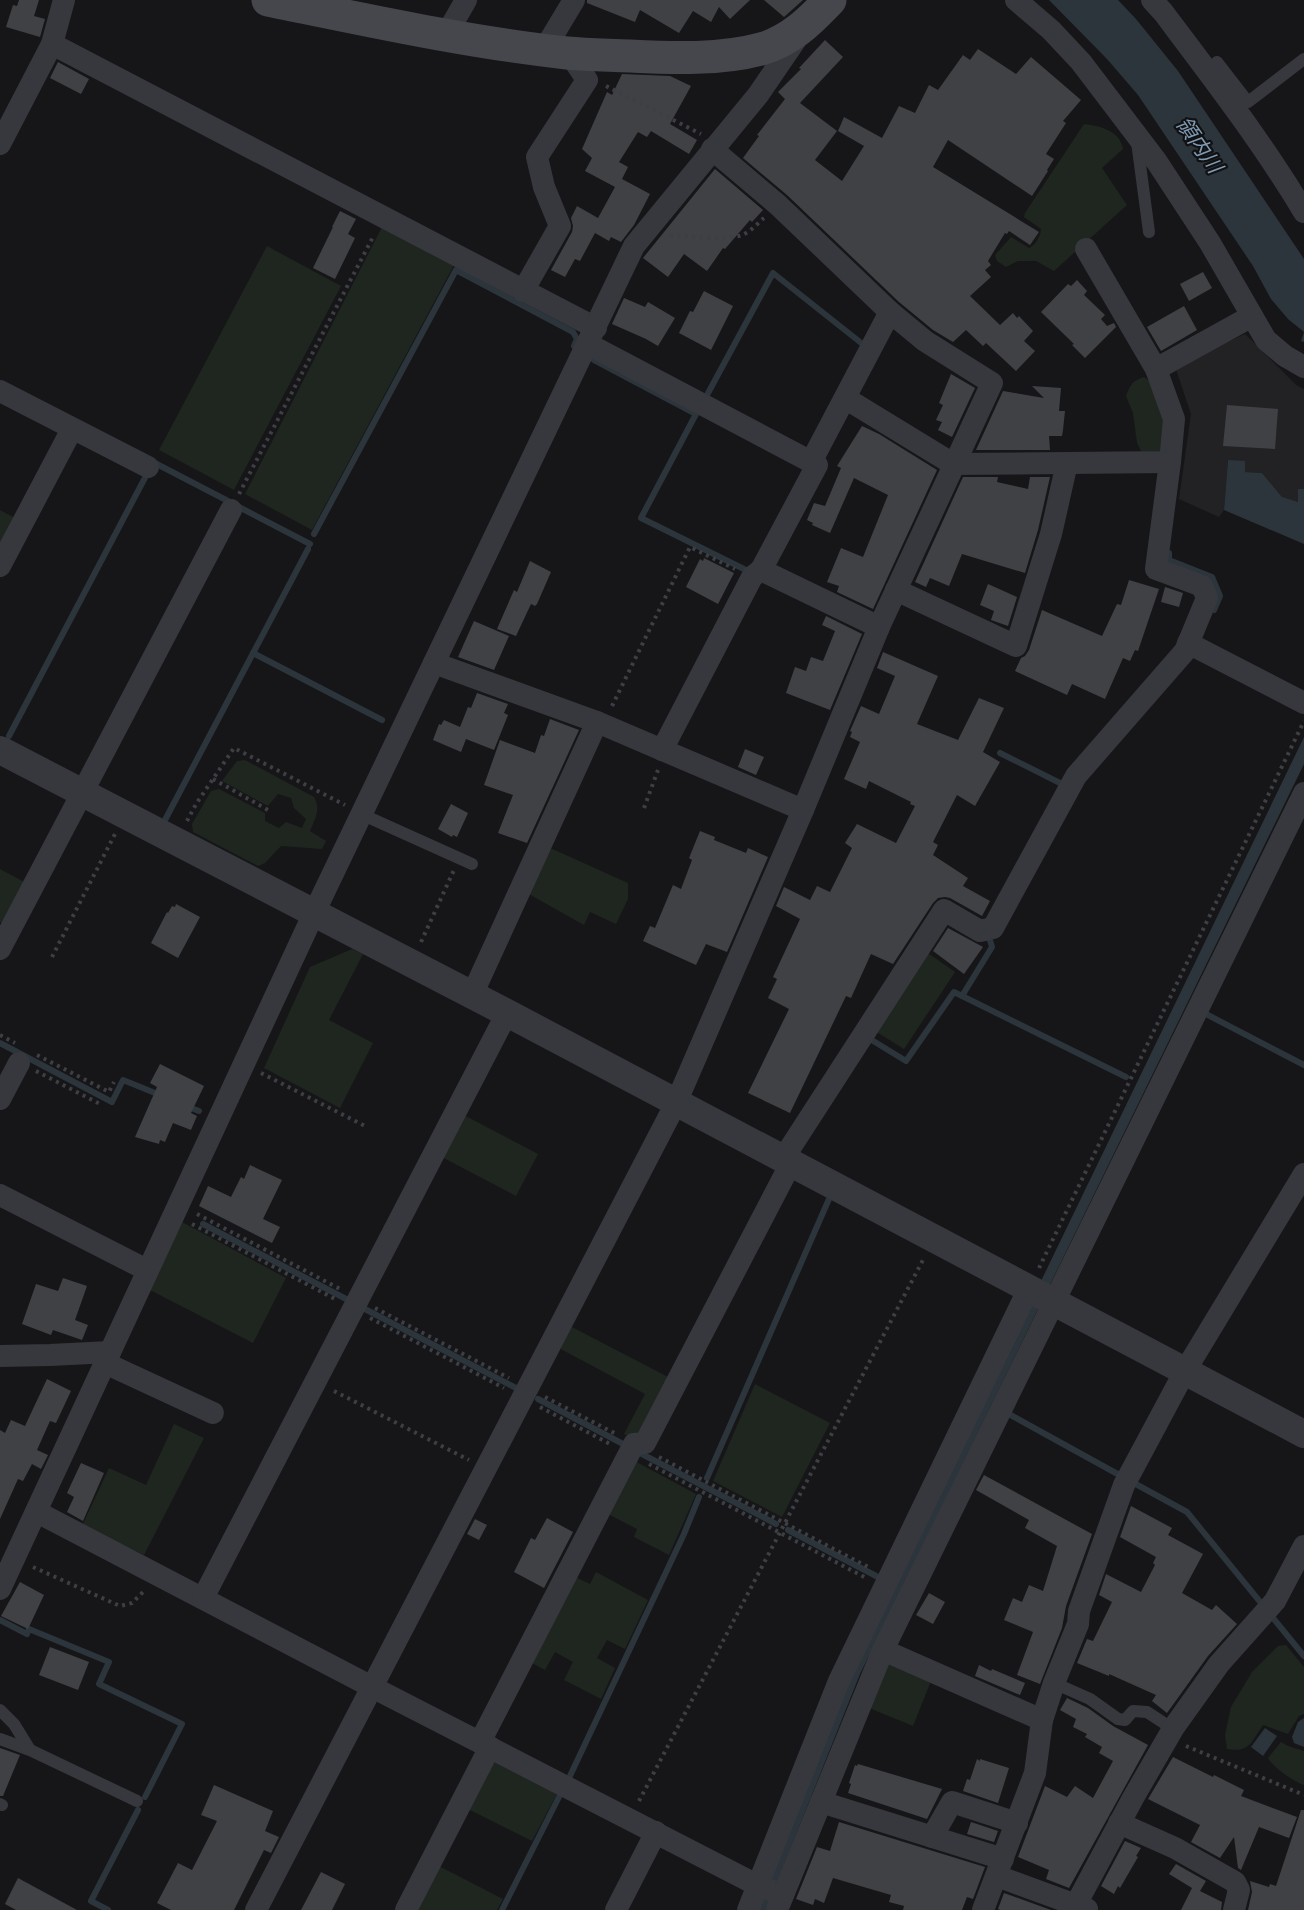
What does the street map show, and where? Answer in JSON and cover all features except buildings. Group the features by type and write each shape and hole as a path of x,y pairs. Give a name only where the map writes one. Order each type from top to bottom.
{"main road":[{"path":"267,0 447,35 556,51 669,58 737,54 762,49 784,40 807,23 830,0"}],"street":[{"path":"0,144 7,116 52,44 64,0"},
{"path":"447,35 466,0"},
{"path":"523,291 560,226 544,187 537,157 587,80 556,51 574,0"},
{"path":"1016,0 1051,30 1082,62 1157,162 1210,243 1266,340 1285,356 1304,367"},
{"path":"1152,0 1242,116 1282,174 1304,212"},
{"path":"0,1589 314,913 634,246 758,95 807,23"},
{"path":"52,44 523,291 592,336 817,465 757,573 664,751"},
{"path":"256,1910 676,1103 803,810 879,627 992,383 925,341 890,312 715,146"},
{"path":"406,1910 634,1444 645,1443 787,1161 944,910 980,931 993,928 1076,776 1185,651 1207,598 1202,586 1156,569 1174,419 1156,369 1086,249"},
{"path":"812,462 890,312"},
{"path":"1156,369 1252,316"},
{"path":"0,391 148,467"},
{"path":"845,398 953,464 1170,462"},
{"path":"0,566 72,429"},
{"path":"896,590 1016,646 1051,534 1067,463"},
{"path":"0,949 231,510"},
{"path":"757,573 879,627"},
{"path":"1188,643 1304,703"},
{"path":"434,663 600,724 803,810"},
{"path":"472,995 600,724"},
{"path":"0,750 507,1013 1304,1434"},
{"path":"771,1894 839,1681 1304,793"},
{"path":"202,1598 507,1013"},
{"path":"0,1099 23,1053"},
{"path":"983,1910 1035,1773 1042,1720 1078,1624 1079,1611 1127,1480 1185,1371 1304,1174"},
{"path":"0,1195 147,1270"},
{"path":"748,1910 771,1894 820,1802 883,1650 1041,1295"},
{"path":"0,1356 107,1357 213,1413"},
{"path":"37,1512 372,1687 630,1818 771,1894"},
{"path":"820,1802 932,1837 1000,1868 1078,1908 1119,1822 1170,1734 1219,1664 1269,1609 1304,1546"},
{"path":"883,1650 1042,1720"},
{"path":"932,1837 952,1802 1017,1823"},
{"path":"1119,1822 1175,1848 1235,1882 1239,1890 1234,1910"},
{"path":"616,1910 656,1832"}],"lane":[{"path":"1217,62 1248,102 1304,59"},
{"path":"1136,135 1149,232"},
{"path":"361,814 472,864"},
{"path":"1054,1683 1090,1699 1118,1719 1125,1720 1133,1711 1147,1712 1170,1734"},
{"path":"0,1710 14,1725 30,1750"},
{"path":"0,1739 30,1750 137,1801"}],"path":[{"path":"587,80 597,82 715,146"},
{"path":"644,233 730,238 740,236 747,233 778,205"},
{"path":"231,510 383,218"},
{"path":"600,724 690,547 757,573"},
{"path":"1041,1295 1304,721"},
{"path":"177,842 196,804 234,748 361,814"},
{"path":"644,808 664,751"},
{"path":"213,779 268,810"},
{"path":"52,957 125,815"},
{"path":"411,963 459,858"},
{"path":"0,1035 23,1053 102,1105"},
{"path":"23,1053 109,1092 114,1082"},
{"path":"244,1064 365,1126"},
{"path":"630,1818 934,1238"},
{"path":"321,1370 333,1390 486,1469"},
{"path":"14,1559 120,1606 132,1603 160,1576"},
{"path":"1170,1734 1304,1795"}],"shaded area":[{"path":"1084,124 1108,130 1118,137 1123,149 1102,168 1127,205 1054,271 1036,261 1018,261 1006,267 997,261 995,255 1011,237 1029,248 1035,243 1041,229 1024,217 1025,213"},
{"path":"382,227 454,265 312,530 245,494"},
{"path":"267,246 341,286 234,490 159,450"},
{"path":"1245,334 1296,385 1304,389 1304,489 1298,489 1298,502 1286,499 1262,473 1245,472 1228,460 1224,510 1219,517 1179,499 1191,414 1176,369 1203,353"},
{"path":"1144,377 1148,380 1167,418 1160,451 1141,451 1137,443 1133,413 1126,396 1132,384"},
{"path":"0,510 19,520 0,556"},
{"path":"245,760 314,797 317,810 310,831 326,841 322,849 281,846 265,863 258,866 193,832 192,824 211,791 219,789 265,813 265,821 279,828 286,822 302,828 306,819 294,808 291,798 278,794 268,806 222,781 237,761"},
{"path":"548,847 628,883 628,899 616,924 590,912 584,925 527,893"},
{"path":"0,869 28,884 6,925 0,922"},
{"path":"352,949 363,954 329,1020 373,1043 340,1108 264,1068 310,967"},
{"path":"925,951 955,972 904,1049 875,1031"},
{"path":"460,1113 538,1154 516,1196 438,1155"},
{"path":"182,1222 286,1278 253,1343 150,1290"},
{"path":"568,1325 672,1379 636,1440 624,1434 645,1394 557,1347"},
{"path":"755,1384 830,1423 782,1517 713,1481"},
{"path":"174,1424 204,1438 144,1555 82,1526 109,1468 146,1485"},
{"path":"631,1459 696,1494 669,1555 634,1537 637,1529 604,1512"},
{"path":"596,1572 648,1600 625,1649 607,1640 597,1658 615,1668 601,1699 564,1680 573,1662 555,1652 545,1670 526,1660 571,1575 590,1584"},
{"path":"1286,1645 1304,1667 1304,1714 1299,1716 1288,1734 1263,1725 1245,1748 1227,1749 1225,1735 1231,1707 1252,1672 1278,1646"},
{"path":"890,1656 933,1676 913,1726 869,1708"},
{"path":"1281,1742 1304,1751 1304,1785 1284,1774 1268,1758"},
{"path":"487,1758 560,1788 532,1841 462,1806"},
{"path":"433,1863 503,1899 497,1910 409,1910"}],"water":[{"name":"領内川","path":"1049,0 1118,0 1178,71 1304,259 1304,332 1288,319 1271,299 1253,266 1138,95 1107,59"},
{"path":"1228,460 1245,461 1245,472 1262,473 1282,497 1298,502 1298,489 1304,489 1304,544 1224,510"},
{"path":"1304,737 1304,764 860,1674 766,1910 754,1910 842,1683 1041,1281"},
{"path":"1304,1718 1304,1747 1294,1743 1292,1737 1298,1722"},
{"path":"1265,1728 1277,1736 1263,1756 1251,1747"}],"waterway":[{"path":"314,534 456,270 573,332 577,339 574,346"},
{"path":"707,395 773,273 865,346"},
{"path":"594,360 696,414 641,518 748,571"},
{"path":"151,461 228,501"},
{"path":"9,736 148,472"},
{"path":"239,507 310,544"},
{"path":"165,820 308,549"},
{"path":"1169,553 1169,560 1212,577 1220,596 1214,610"},
{"path":"253,653 382,720"},
{"path":"1000,753 1062,784"},
{"path":"962,996 992,947 990,940"},
{"path":"870,1039 906,1061 954,992 1126,1077"},
{"path":"1206,1014 1304,1065"},
{"path":"0,1043 112,1102 123,1080 160,1095"},
{"path":"186,1106 199,1111"},
{"path":"707,1478 829,1199"},
{"path":"203,1224 348,1300"},
{"path":"363,1308 518,1389"},
{"path":"538,1399 625,1445"},
{"path":"1007,1413 1123,1477"},
{"path":"638,1452 776,1524"},
{"path":"1132,1482 1187,1512 1304,1656"},
{"path":"569,1778 684,1534 699,1497"},
{"path":"788,1530 878,1577"},
{"path":"0,1620 27,1634 29,1629 109,1662 99,1684 182,1724 145,1797"},
{"path":"502,1910 562,1791"},
{"path":"108,1910 91,1901 138,1810"}]}
